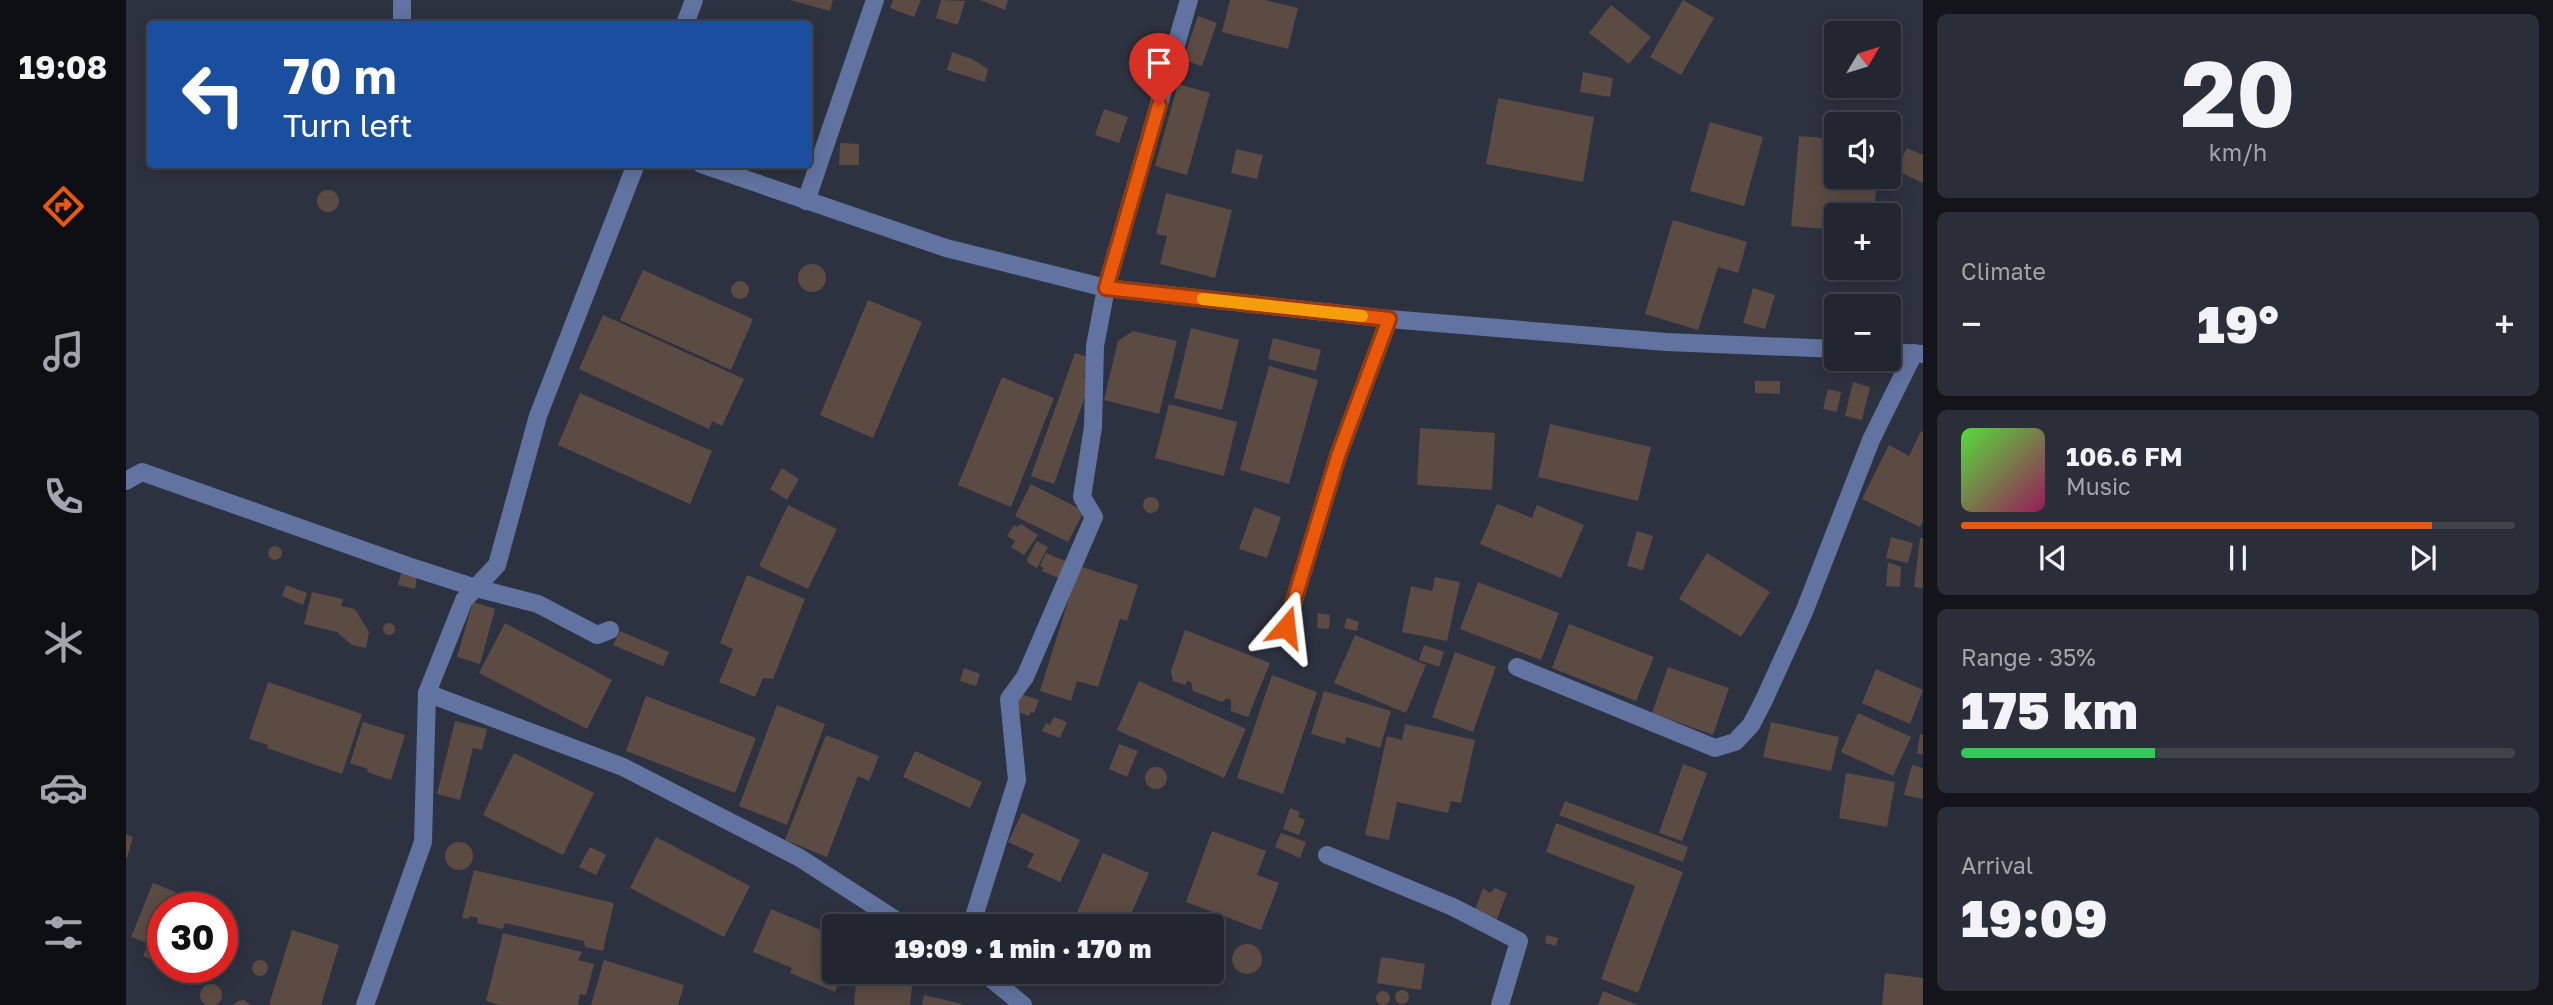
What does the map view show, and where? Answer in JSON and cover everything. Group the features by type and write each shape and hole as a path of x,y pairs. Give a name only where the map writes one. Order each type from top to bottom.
{"street":[{"path":"402,0 402,21"},
{"path":"686,21 694,0"},
{"path":"806,201 876,0"},
{"path":"975,914 1017,780 1009,699 1025,677 1094,517 1082,496 1093,427 1095,346 1106,288 1189,0"},
{"path":"365,1005 423,842 427,693 464,600 497,565 538,416 634,168"},
{"path":"712,168 946,248 1106,288 1389,319 1666,342 1824,349"},
{"path":"1286,627 1338,456 1389,319"},
{"path":"1517,667 1715,748 1735,742 1751,725 1764,700 1804,612 1871,440 1919,353 1901,352"},
{"path":"126,481 142,472 476,588 538,604 597,635 610,630"},
{"path":"427,693 623,767 800,858 886,914"},
{"path":"1327,855 1453,907 1519,941 1500,1005"},
{"path":"998,984 1023,1005"}],"building":[{"path":"790,0 833,0 830,11"},
{"path":"893,0 921,0 914,17 890,8"},
{"path":"941,0 965,1 958,25 936,18"},
{"path":"980,0 1008,0 1005,10"},
{"path":"1230,0 1265,0 1298,8 1288,49 1222,32"},
{"path":"1683,0 1714,18 1681,75 1650,57"},
{"path":"1611,5 1651,37 1629,64 1589,33"},
{"path":"1198,16 1217,23 1202,66 1183,60"},
{"path":"952,52 972,59 988,69 985,82 947,70"},
{"path":"1583,72 1613,78 1610,97 1580,92"},
{"path":"1178,84 1210,93 1187,175 1155,166"},
{"path":"1498,98 1594,117 1583,182 1486,164"},
{"path":"1104,109 1128,117 1119,143 1095,135"},
{"path":"1710,122 1763,137 1744,206 1690,191"},
{"path":"1799,136 1824,138 1824,189 1876,189 1875,203 1824,203 1824,229 1791,226"},
{"path":"840,143 859,144 859,165 839,165"},
{"path":"1907,148 1923,155 1923,183 1901,172 1901,160"},
{"path":"1236,149 1263,155 1257,179 1231,173"},
{"path":"328,190 336,193 339,201 336,209 328,212 320,209 317,201 320,193"},
{"path":"1166,193 1232,210 1215,278 1160,264 1167,236 1156,234"},
{"path":"1673,220 1747,242 1738,273 1718,267 1698,330 1645,314"},
{"path":"812,264 822,268 826,278 822,288 812,292 802,288 798,278 802,268"},
{"path":"643,270 753,319 731,370 620,320"},
{"path":"736,281 744,281 749,290 747,297 736,299 731,294 731,286"},
{"path":"1753,288 1775,295 1765,329 1743,323"},
{"path":"868,300 922,322 873,438 820,415"},
{"path":"603,315 744,379 722,426 712,421 709,429 579,369"},
{"path":"1191,328 1239,340 1222,410 1174,398"},
{"path":"1133,331 1177,341 1159,414 1104,400 1118,341"},
{"path":"1273,338 1321,350 1316,371 1268,359"},
{"path":"1075,353 1091,358 1084,377 1091,380 1054,484 1031,476"},
{"path":"1269,366 1318,380 1289,484 1240,470"},
{"path":"1002,377 1054,398 1011,507 958,485"},
{"path":"1755,381 1780,381 1780,394 1755,393"},
{"path":"1853,382 1870,387 1862,420 1845,416"},
{"path":"1828,389 1841,392 1837,412 1823,409"},
{"path":"580,393 712,451 690,504 558,445"},
{"path":"1169,404 1237,422 1224,476 1155,458"},
{"path":"1550,424 1651,447 1638,501 1538,477"},
{"path":"1420,428 1495,433 1492,490 1417,485"},
{"path":"1921,431 1923,521 1920,527 1862,499 1889,445 1909,456"},
{"path":"782,468 799,479 787,500 770,489"},
{"path":"1031,484 1084,511 1068,542 1015,516"},
{"path":"1151,497 1157,499 1157,511 1151,513 1145,511 1143,505 1145,499"},
{"path":"1497,504 1532,518 1537,505 1584,525 1561,578 1480,544"},
{"path":"788,505 837,529 808,589 759,566"},
{"path":"1254,507 1281,517 1267,558 1239,549"},
{"path":"1021,524 1038,535 1024,555 1011,547 1015,541 1007,536 1014,525 1017,527"},
{"path":"1637,531 1653,536 1643,570 1627,566"},
{"path":"1891,537 1913,543 1908,563 1886,558"},
{"path":"1920,538 1923,538 1923,588 1914,587"},
{"path":"1037,541 1048,547 1037,568 1028,563 1027,559"},
{"path":"275,546 280,548 280,558 275,560 270,558 268,553 270,548"},
{"path":"1046,553 1068,562 1061,579 1042,571 1044,568 1040,566"},
{"path":"1707,553 1770,592 1741,637 1679,599"},
{"path":"1888,562 1901,567 1900,587 1886,586"},
{"path":"1079,566 1138,585 1127,621 1120,619 1098,687 1077,681 1071,701 1040,691"},
{"path":"401,573 417,576 415,589 398,585"},
{"path":"747,575 805,599 773,679 763,678 755,697 719,682 733,649 720,643"},
{"path":"1435,577 1460,582 1447,641 1402,632 1411,586 1432,591"},
{"path":"1478,582 1559,613 1541,660 1460,629"},
{"path":"286,585 307,593 303,605 282,596"},
{"path":"312,592 343,599 341,606 355,609 369,632 366,648 352,645 337,632 304,624"},
{"path":"473,602 495,609 480,664 457,657"},
{"path":"1318,613 1330,615 1329,629 1317,628"},
{"path":"1347,618 1359,622 1357,631 1344,628"},
{"path":"389,623 395,629 389,635 383,629"},
{"path":"505,623 612,680 587,729 479,673"},
{"path":"1569,624 1654,657 1636,701 1552,668"},
{"path":"1185,630 1270,663 1248,717 1231,711 1231,700 1227,698 1222,702 1193,691 1191,682 1188,681 1185,685 1173,681 1171,671"},
{"path":"620,631 669,652 663,666 613,645"},
{"path":"1355,635 1426,665 1406,713 1334,683"},
{"path":"1424,645 1444,652 1439,667 1419,660"},
{"path":"1455,652 1496,667 1473,732 1432,717"},
{"path":"1668,667 1729,688 1713,735 1652,713"},
{"path":"964,668 980,674 976,686 960,681"},
{"path":"1876,669 1923,690 1910,724 1862,703"},
{"path":"1272,675 1317,692 1283,794 1237,778"},
{"path":"1139,681 1246,729 1224,778 1117,730"},
{"path":"268,682 362,714 342,774 249,739"},
{"path":"1324,691 1391,711 1380,748 1346,737 1345,744 1311,734"},
{"path":"1021,694 1039,700 1034,713 1031,712 1029,716 1015,711"},
{"path":"646,696 756,738 735,793 626,751"},
{"path":"777,705 825,724 787,825 739,806"},
{"path":"1858,713 1911,737 1893,776 1841,752"},
{"path":"1054,717 1067,722 1060,738 1042,731 1046,723 1050,725"},
{"path":"455,721 487,729 482,750 473,748 460,800 437,794"},
{"path":"363,722 405,735 391,780 350,763"},
{"path":"1771,722 1839,737 1831,771 1763,757"},
{"path":"1405,724 1475,740 1461,803 1451,801 1448,813 1397,802 1389,840 1365,835 1387,736 1402,740"},
{"path":"1920,734 1923,735 1923,755 1917,753"},
{"path":"826,735 879,756 869,781 858,776 827,857 785,840"},
{"path":"1119,744 1138,751 1127,777 1109,769"},
{"path":"915,751 982,782 970,808 903,777"},
{"path":"514,753 594,793 563,855 483,815"},
{"path":"1683,764 1707,773 1682,841 1659,833"},
{"path":"1912,765 1923,768 1923,799 1904,795"},
{"path":"1156,767 1164,770 1167,778 1164,786 1156,789 1148,786 1145,778 1148,770"},
{"path":"1846,773 1895,782 1887,827 1839,818"},
{"path":"1565,801 1688,847 1683,862 1559,815"},
{"path":"1290,808 1300,812 1298,817 1305,820 1299,835 1283,829"},
{"path":"1022,813 1080,840 1060,882 1027,867 1034,854 1008,842"},
{"path":"1556,823 1683,872 1638,993 1601,979 1635,886 1546,852"},
{"path":"1212,831 1266,851 1257,875 1279,883 1261,930 1186,902"},
{"path":"1281,833 1306,842 1300,858 1275,847"},
{"path":"126,834 133,837 127,858 126,858"},
{"path":"656,837 750,886 724,937 630,888"},
{"path":"459,842 469,846 473,856 469,866 459,870 449,866 445,856 449,846"},
{"path":"590,847 606,855 596,875 579,867"},
{"path":"1103,853 1149,873 1131,914 1076,914"},
{"path":"474,870 614,903 603,951 585,947 584,941 505,923 503,929 477,923 478,918 470,916 469,919 462,918"},
{"path":"153,883 175,892 149,892"},
{"path":"1483,888 1490,893 1495,888 1507,893 1497,919 1475,910"},
{"path":"147,898 147,943 131,937"},
{"path":"771,909 822,931 822,984 838,984 835,992 790,973 792,968 753,952"},
{"path":"292,930 339,945 321,1005 269,1005"},
{"path":"503,933 582,952 578,960 594,964 586,995 580,994 578,1005 500,1005 486,1001"},
{"path":"1547,935 1558,938 1556,946 1545,943"},
{"path":"1247,944 1258,948 1262,959 1258,970 1247,974 1236,970 1232,959 1236,948"},
{"path":"1381,957 1425,964 1421,990 1377,983"},
{"path":"260,960 266,962 266,974 260,976 254,974 252,968 254,962"},
{"path":"604,960 684,985 678,1005 591,1005"},
{"path":"1885,973 1923,978 1923,1005 1882,1005"},
{"path":"211,984 219,987 222,995 219,1003 211,1006 203,1003 200,995 203,987"},
{"path":"856,984 912,984 910,1005 854,1005"},
{"path":"1402,990 1407,992 1407,1002 1402,1004 1397,1002 1395,997 1397,992"},
{"path":"1380,991 1386,991 1390,998 1386,1005 1380,1005 1376,1001 1376,995"},
{"path":"1603,991 1638,1005 1598,1005"},
{"path":"924,995 962,1004 962,1005 922,1005"},
{"path":"244,1000 251,1005 233,1005 238,1001"}],"slow traffic":[{"path":"1203,299 1362,316"}],"route":[{"path":"1159,105 1106,288 1389,319 1338,456 1286,627"}]}
